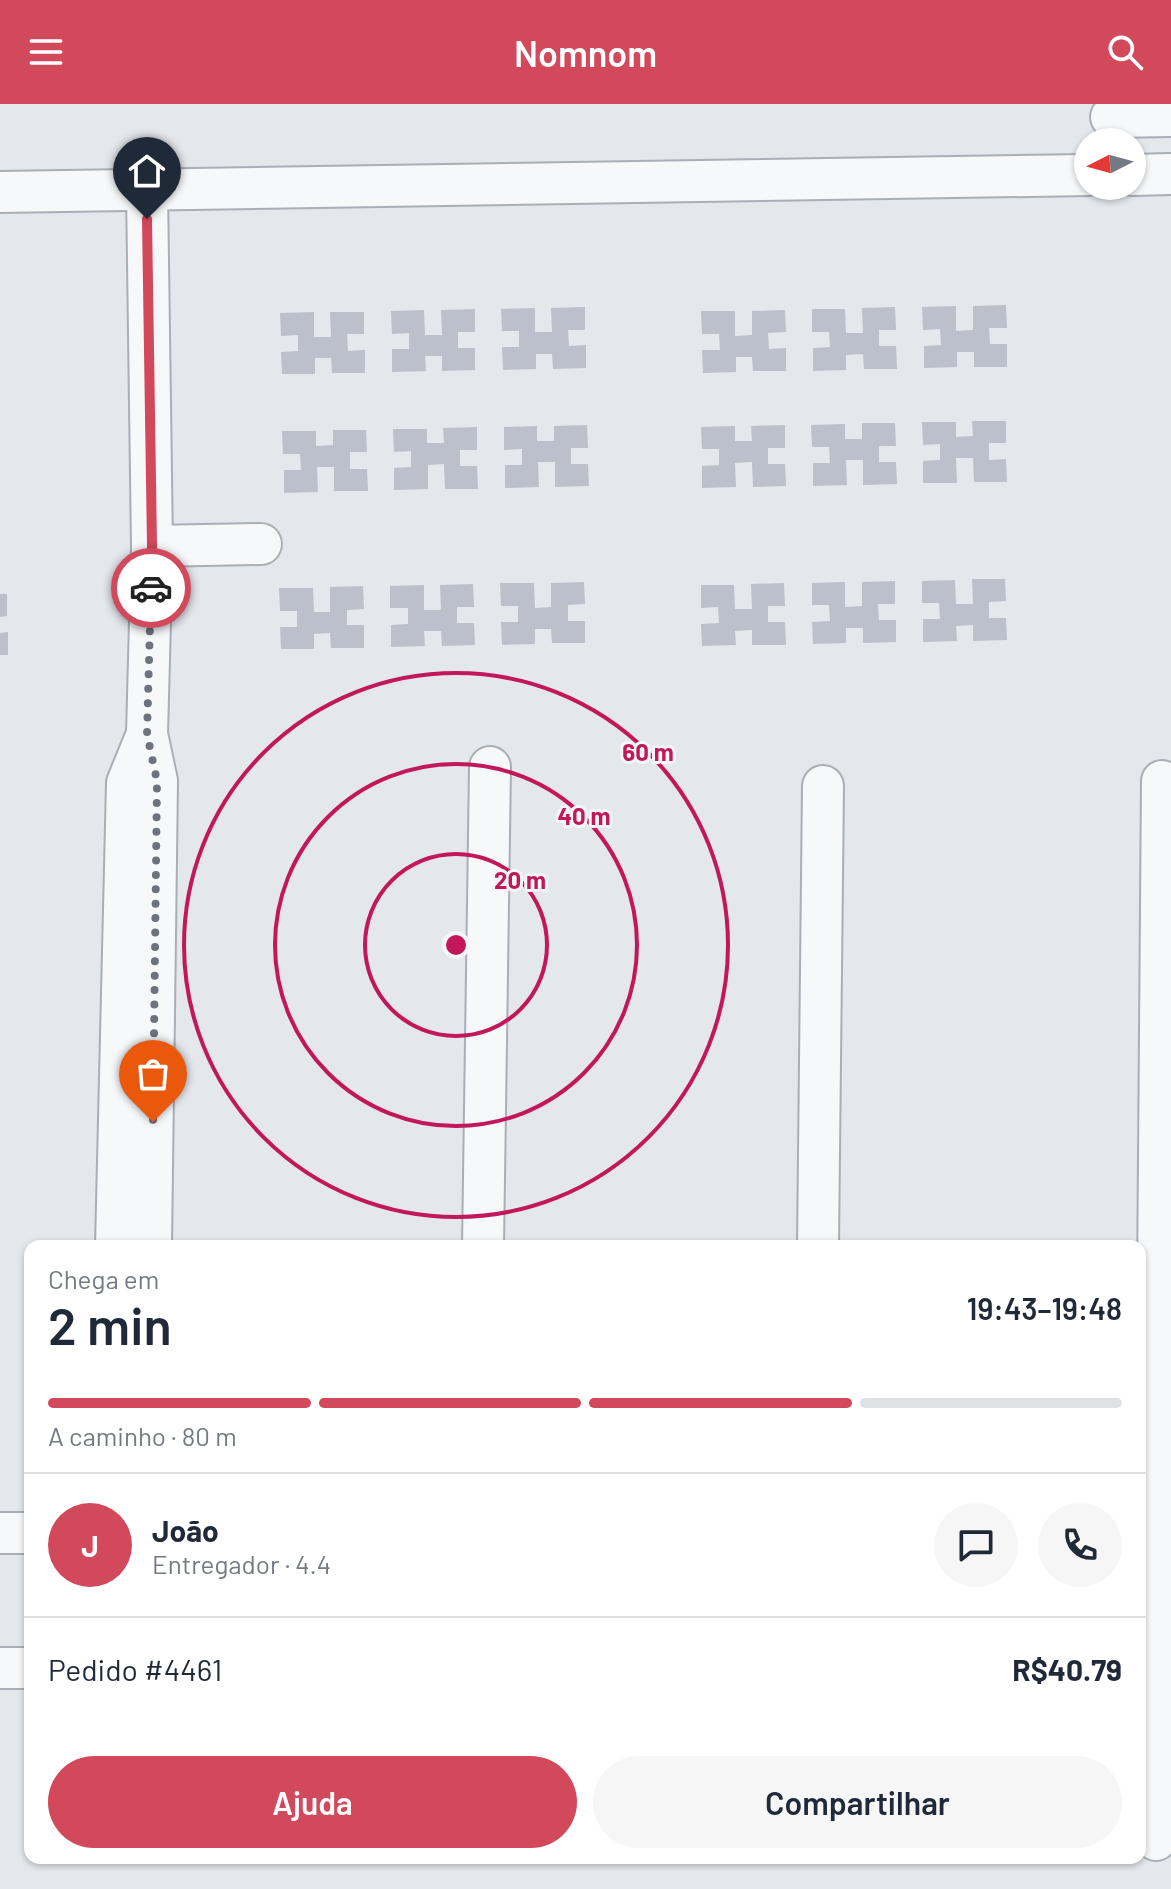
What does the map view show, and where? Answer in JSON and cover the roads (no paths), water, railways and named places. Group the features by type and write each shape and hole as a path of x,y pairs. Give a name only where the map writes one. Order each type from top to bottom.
{"street":[{"path":"1111,117 1171,116"},
{"path":"1146,175 1171,174"},
{"path":"0,192 1074,175"},
{"path":"147,190 152,546 147,734 157,781 151,1240"},
{"path":"152,546 261,544"},
{"path":"116,1240 127,783 147,734"},
{"path":"483,1240 490,767"},
{"path":"1156,1840 1162,781"},
{"path":"818,1240 823,786"},
{"path":"0,1533 24,1533"},
{"path":"0,1668 24,1668"}]}
